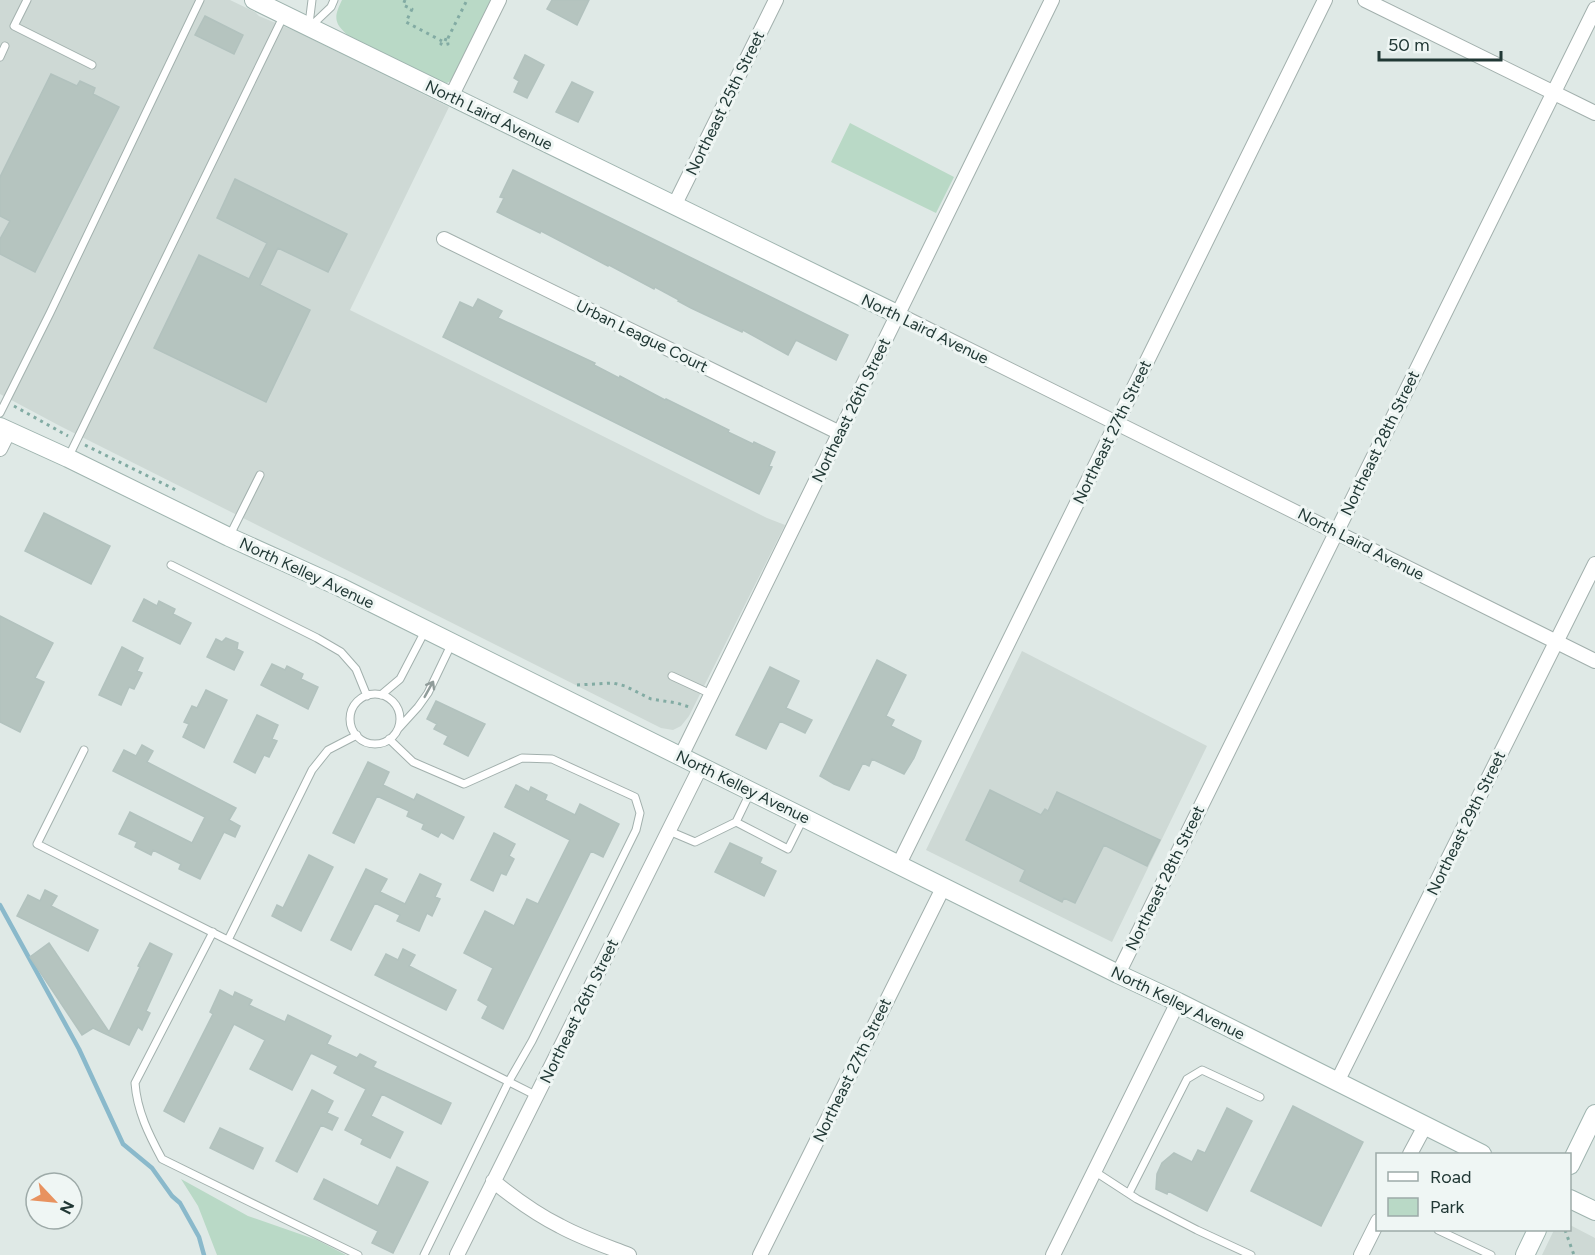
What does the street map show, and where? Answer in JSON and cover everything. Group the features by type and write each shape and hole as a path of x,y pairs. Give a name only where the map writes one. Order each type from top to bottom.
{"main road":[{"name":"North Laird Avenue","path":"254,0 897,314"},
{"name":"North Kelley Avenue","path":"4,429 426,629 1478,1153"},
{"path":"1571,1161 1595,1114"},
{"path":"1571,1199 1595,1211"},
{"path":"1525,1255 1537,1231"}],"street":[{"path":"451,97 499,0"},
{"name":"Northeast 25th Street","path":"674,206 776,0"},
{"name":"Northeast 26th Street","path":"681,756 1052,0"},
{"name":"Northeast 27th Street","path":"900,864 1325,0"},
{"path":"1365,0 1595,112"},
{"name":"Northeast 28th Street","path":"1118,974 1595,9"},
{"name":"Urban League Court","path":"444,239 840,434"},
{"name":"North Laird Avenue","path":"897,314 1595,661"},
{"path":"0,449 4,429"},
{"name":"Northeast 29th Street","path":"1337,1082 1595,564"},
{"name":"Northeast 26th Street","path":"457,1255 701,766"},
{"name":"Northeast 27th Street","path":"760,1255 944,886"},
{"path":"1053,1255 1178,1002"},
{"path":"1411,1153 1425,1126"},
{"path":"493,1181 515,1198 560,1226 629,1255"},
{"path":"1360,1255 1376,1223"}],"lane":[{"path":"27,0 14,26 92,65"},
{"path":"0,413 200,0"},
{"path":"309,27 312,0"},
{"path":"309,27 331,7 334,0"},
{"path":"68,458 284,15"},
{"path":"0,57 5,46"},
{"path":"229,537 260,475"},
{"path":"171,565 317,638 340,652 356,669 367,696"},
{"path":"381,695 400,679 426,629"},
{"path":"397,731 398,709 394,702 381,695 360,699 351,713 352,729 363,740 378,744 389,739 397,731 418,707 428,693 452,642"},
{"path":"672,676 711,694"},
{"path":"228,940 312,770 328,750 357,735"},
{"path":"389,739 412,762 464,784 522,758 552,759 634,797 640,813 636,830 424,1255"},
{"path":"84,750 38,844 537,1096"},
{"path":"669,831 695,842 736,822 751,791"},
{"path":"736,822 788,849 804,817"},
{"path":"213,932 135,1083 136,1101 151,1140 162,1160 358,1255"},
{"path":"1129,1193 1187,1079 1202,1070 1260,1097"},
{"path":"1094,1171 1197,1230 1251,1255"},
{"path":"1440,1231 1491,1255"}],"path":[{"path":"405,0 403,4 412,9 405,22 442,40 447,40 467,0"},
{"path":"1565,1231 1574,1255"}],"shaded area":[{"path":"0,0 230,0 449,107 350,310 785,525 689,716 681,726 673,730 661,728 0,394"},
{"path":"1022,651 1207,746 1112,942 926,850"},
{"path":"1571,1226 1595,1238 1595,1255 1542,1255 1554,1231 1571,1231"}],"green space":[{"path":"342,0 493,0 453,80 447,83 440,82 350,37 338,24 336,16"},
{"path":"850,123 954,177 936,213 831,162"},
{"path":"181,1179 248,1216 317,1240 346,1255 217,1255 198,1206"}],"building":[{"path":"552,0 589,0 577,25 547,9"},
{"path":"205,16 243,35 234,54 195,35"},
{"path":"525,55 544,65 527,98 514,92 519,81 514,78"},
{"path":"51,74 77,86 80,81 95,88 93,94 119,107 35,272 0,254 0,239 10,221 0,216 0,177"},
{"path":"572,82 593,92 578,122 556,112"},
{"path":"513,170 848,335 836,360 796,340 788,355 743,330 742,332 691,308 655,287 654,289 541,231 540,233 497,212 504,198 500,197"},
{"path":"235,179 347,234 328,272 278,248 260,285 310,310 266,402 154,348 199,255 249,279 267,243 217,218"},
{"path":"478,299 502,311 498,318 595,363 594,365 619,378 620,376 729,430 728,432 775,452 769,466 772,467 759,494 443,337 460,302 473,308"},
{"path":"44,513 110,546 91,584 25,551"},
{"path":"144,599 157,606 159,601 175,609 173,614 191,623 180,644 133,621"},
{"path":"0,616 53,643 35,678 44,682 20,732 0,722"},
{"path":"226,638 238,643 237,649 243,652 234,670 207,657 216,639 222,642"},
{"path":"122,647 143,658 137,671 142,673 134,689 129,687 121,705 99,695"},
{"path":"877,660 906,675 886,716 894,720 891,726 921,741 904,774 872,759 869,766 863,763 849,790 820,776"},
{"path":"272,664 285,670 287,666 303,674 301,679 318,687 308,709 261,685"},
{"path":"770,667 799,681 786,708 812,720 805,733 780,721 766,749 736,735"},
{"path":"206,690 227,700 204,748 183,737 189,724 184,722 192,706 197,708"},
{"path":"436,701 485,724 468,756 444,744 448,736 434,729 437,724 427,719"},
{"path":"257,715 278,725 272,739 277,741 269,757 264,755 255,773 234,762"},
{"path":"142,745 153,751 147,762 236,808 229,820 240,826 235,837 224,832 200,879 179,869 181,864 153,850 151,855 135,847 137,842 119,834 130,812 192,843 205,817 113,771 124,750 136,756"},
{"path":"368,762 389,772 383,785 414,800 417,794 464,817 453,839 441,832 438,837 422,829 424,824 407,816 409,811 377,796 354,843 333,833"},
{"path":"516,785 529,792 531,787 547,795 545,800 575,815 580,804 619,824 603,857 591,851 503,1029 482,1018 488,1006 478,1000 493,968 464,953 485,911 514,926 527,899 538,904 570,840 505,807"},
{"path":"990,790 1041,815 1045,809 1048,811 1057,792 1160,840 1147,866 1104,845 1075,903 1064,898 1062,902 1020,881 1025,870 966,840"},
{"path":"494,833 515,844 509,856 514,859 506,875 501,873 493,891 471,880"},
{"path":"730,843 762,858 760,863 776,871 764,896 715,872"},
{"path":"309,855 333,867 301,931 272,916 277,905 283,908"},
{"path":"366,869 387,879 380,892 405,904 420,874 441,884 435,897 440,899 432,916 427,913 419,931 397,921 400,915 375,903 351,950 331,940"},
{"path":"45,890 57,896 51,906 98,930 88,951 17,916 28,895 40,901"},
{"path":"49,943 109,1032 150,943 172,954 146,1011 150,1013 142,1030 138,1027 129,1045 93,1028 82,1035 30,957"},
{"path":"403,949 415,955 409,966 456,990 446,1010 375,975 386,954 398,960"},
{"path":"220,990 233,997 235,992 252,1000 249,1005 285,1022 288,1015 331,1036 327,1044 357,1058 360,1054 376,1062 373,1067 451,1103 441,1124 382,1094 371,1116 403,1132 390,1158 361,1144 363,1139 345,1130 366,1089 334,1073 338,1066 311,1053 292,1090 250,1069 265,1040 234,1024 184,1122 164,1111 213,1014 210,1012"},
{"path":"312,1090 333,1101 327,1113 338,1118 332,1130 321,1125 297,1172 276,1161"},
{"path":"1293,1106 1363,1142 1321,1226 1251,1191"},
{"path":"1227,1108 1252,1121 1207,1211 1168,1191 1167,1194 1156,1189 1157,1174 1162,1163 1174,1153 1192,1162 1198,1150 1205,1153"},
{"path":"220,1128 263,1148 253,1169 210,1148"},
{"path":"397,1167 428,1182 393,1253 372,1243 378,1231 314,1199 324,1179 378,1206"}],"waterway":[{"path":"0,905 79,1049 123,1144 152,1168 172,1196 180,1203 199,1237 204,1255"}]}
